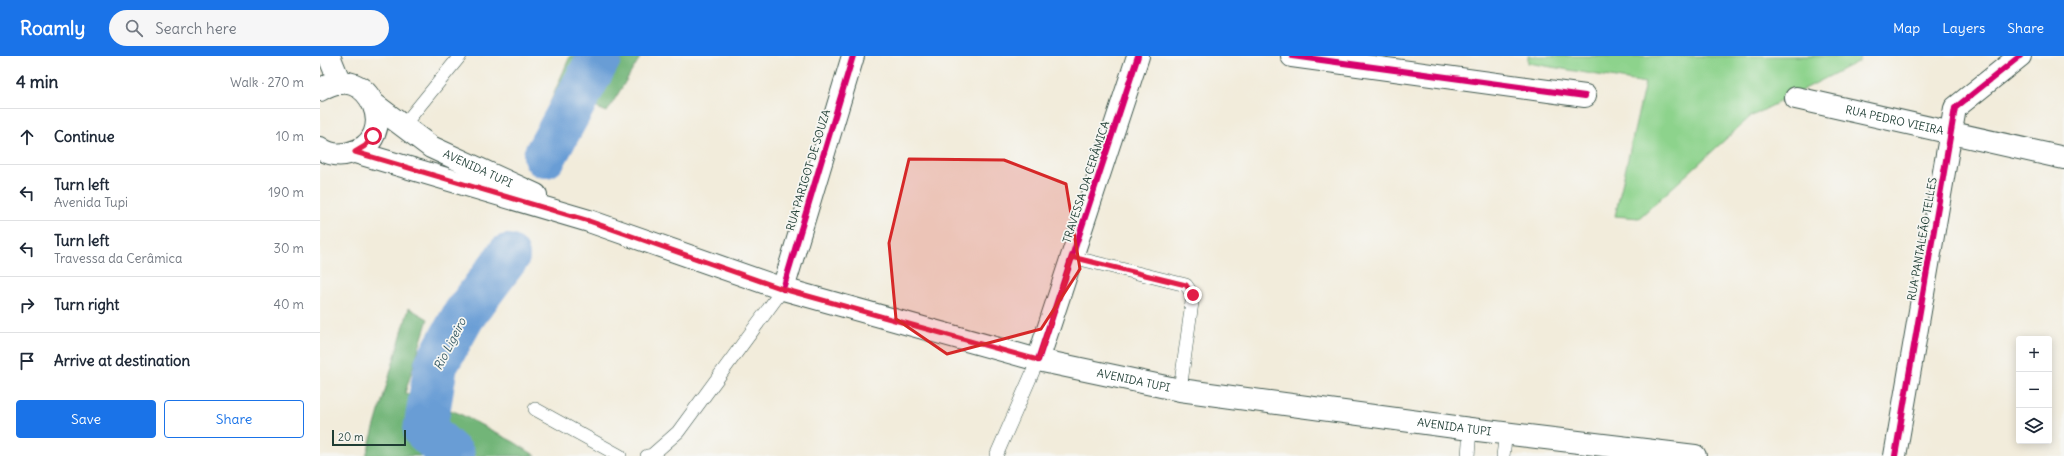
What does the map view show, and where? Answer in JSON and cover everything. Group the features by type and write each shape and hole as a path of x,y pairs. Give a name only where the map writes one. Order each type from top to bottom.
{"main road":[{"path":"329,56 330,86"},
{"name":"RUA PARIGOT DE SOUZA","path":"783,289 853,56"},
{"name":"TRAVESSA DA CERÂMICA","path":"1038,360 1138,56"},
{"path":"1292,56 1585,96"},
{"name":"RUA PANTALEÃO TELLES","path":"1895,456 1955,108 2020,56"},
{"name":"AVENIDA TUPI","path":"330,86 352,84 364,90 374,104 431,147 504,179 589,221"},
{"name":"RUA PEDRO VIEIRA","path":"1796,98 2064,158"},
{"path":"320,148 333,154 344,154 355,152 365,146 373,136 377,124 374,104"},
{"name":"AVENIDA TUPI","path":"355,152 589,221 783,289 1038,360 1180,390 1470,429 1506,432 1695,456"}],"lane":[{"path":"403,126 460,56"},
{"path":"1072,257 1186,285 1193,295 1180,390"},
{"path":"647,456 652,455 678,432 783,289"},
{"path":"996,456 1038,360"},
{"path":"534,409 620,456"},
{"path":"1468,456 1470,429"},
{"path":"1503,456 1506,432"}],"highlighted area":[{"path":"909,159 1004,160 1066,184 1080,269 1041,329 947,354 896,319 889,243"}],"green space":[{"path":"570,56 641,56 607,112 592,106 564,163 531,147"},
{"path":"1528,56 1861,56 1859,61 1750,117 1639,218 1615,216 1645,83 1528,63"},
{"path":"409,308 428,319 405,393 458,413 514,442 536,456 366,456"}],"waterway":[{"name":"Rio Ligeiro","path":"545,156 600,56"},
{"name":"Rio Ligeiro","path":"453,456 425,430 436,365 464,315 508,256"}],"cycle path":[{"path":"783,289 853,56"},
{"path":"1038,360 1138,56"},
{"path":"1292,56 1585,96"},
{"path":"1895,456 1955,108 2020,56"}],"route":[{"path":"373,136 365,146 355,152 589,221 783,289 1038,360 1072,257 1186,285 1193,295"}]}
